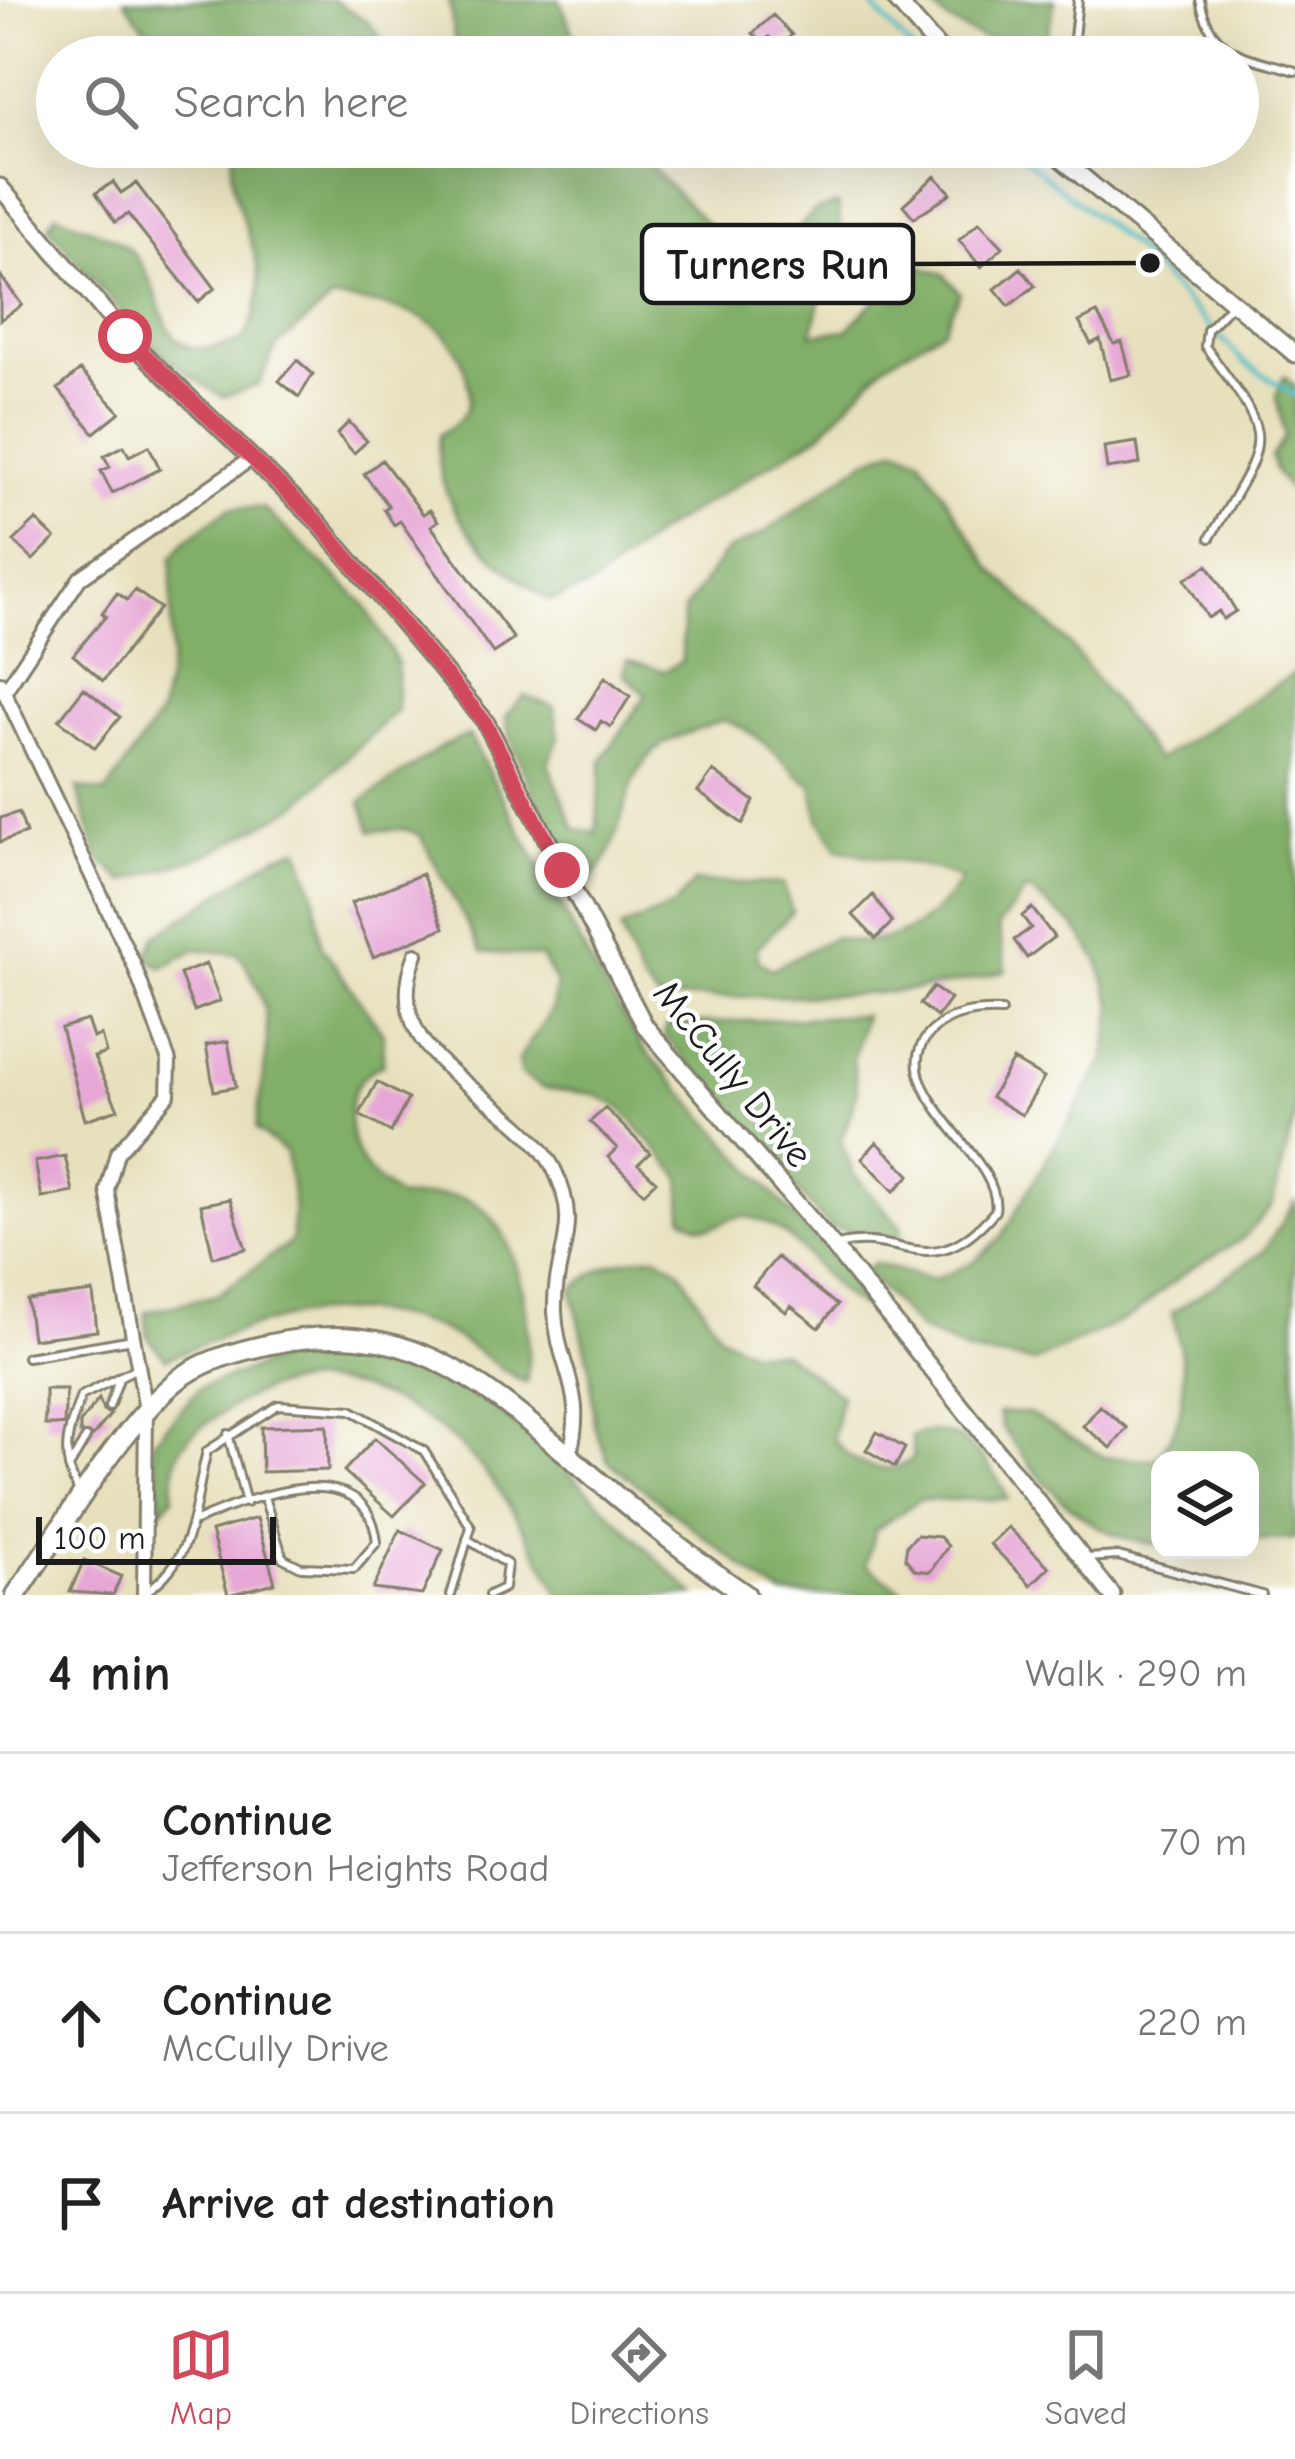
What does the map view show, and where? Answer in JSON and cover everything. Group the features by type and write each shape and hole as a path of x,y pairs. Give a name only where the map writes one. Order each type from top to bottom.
{"main road":[{"path":"16,1595 146,1410 178,1379 231,1353 294,1339 359,1337 419,1349 477,1379 746,1595"}],"street":[{"path":"896,0 928,36"},
{"path":"1073,168 1295,355"},
{"name":"McCully Drive","path":"0,187 125,336 317,521 484,721 645,1026 833,1246 1112,1595"},
{"path":"144,1594 146,1410 106,1190 118,1153 168,1095 169,1061 134,965 3,686 80,578 249,460"},
{"path":"416,954 403,986 426,1050 532,1137 571,1208 555,1313 580,1419 569,1456"}],"lane":[{"path":"1074,36 1078,0"},
{"path":"1200,0 1212,36"},
{"path":"1259,59 1295,70"},
{"path":"1210,538 1257,457 1256,414 1205,346 1207,330 1232,303"},
{"path":"833,1246 854,1240 910,1253 941,1251 995,1211 997,1199 984,1172 926,1093 920,1050 934,1029 962,1013 1002,1011"},
{"path":"27,1357 133,1339"},
{"path":"83,1499 67,1470 65,1440 81,1396 138,1367"},
{"path":"109,1407 120,1376"},
{"path":"144,1594 181,1559 196,1521 207,1451 278,1405 350,1410 424,1451 471,1526 451,1595"},
{"path":"228,1434 246,1503"},
{"path":"67,1470 86,1438"},
{"path":"196,1521 246,1503 264,1497 294,1487 328,1487 365,1510 376,1525 377,1542 354,1569 301,1568 284,1558 264,1497"},
{"path":"467,1539 507,1564 504,1588 489,1595"},
{"path":"1083,1558 1118,1556 1262,1595"}],"green space":[{"path":"124,0 333,0 367,21 380,36 150,36"},
{"path":"449,0 560,0 574,36 454,36"},
{"path":"926,0 1055,0 1047,36 978,36"},
{"path":"232,168 652,168 745,262 781,249 814,211 838,204 840,224 812,334 847,330 909,264 944,274 960,293 943,329 885,364 820,434 660,531 593,585 550,601 487,551 455,511 445,488 439,435 464,415 469,394 462,360 436,327 399,309 332,299 276,347 258,385 223,397 150,342 49,227 56,214 107,235 132,252 178,340 192,347 213,348 243,340 259,286"},
{"path":"1284,376 1295,386 1295,497 1276,473 1271,457 1285,436 1276,396"},
{"path":"897,448 920,457 991,568 1070,645 1157,760 1295,673 1295,1117 1272,1206 1242,1239 1184,1273 1132,1316 1034,1362 969,1353 919,1329 865,1272 873,1263 933,1280 972,1263 1001,1238 1105,1059 1113,1006 1098,960 1074,925 1027,889 998,926 1006,970 921,989 878,993 659,1000 641,981 620,929 675,905 694,882 783,884 792,912 757,948 758,961 772,969 834,937 872,941 906,931 937,909 961,879 838,849 819,819 812,785 761,740 723,720 668,741 647,759 628,795 610,852 586,882 573,876 524,771 506,716 524,696 554,707 559,738 548,763 575,829 596,832 602,760 646,695 624,674 627,660 665,671 682,661 683,612 725,552 766,532 867,459"},
{"path":"229,508 263,508 363,602 397,662 397,710 295,807 211,853 124,882 98,857 77,788 106,793 160,714 171,658 172,558 185,541"},
{"path":"469,735 600,980 644,1049 857,1287 865,1308 836,1288 799,1247 770,1225 742,1216 705,1227 683,1217 681,1177 620,1107 594,1094 543,1088 521,1074 518,1060 552,1010 556,983 541,957 482,952 420,835 405,829 371,831 361,802 441,747"},
{"path":"299,848 315,895 321,945 383,1034 383,1064 360,1081 350,1107 356,1150 370,1173 399,1198 463,1198 495,1222 516,1264 522,1289 528,1339 526,1383 441,1330 393,1315 359,1311 295,1316 232,1333 166,1359 147,1336 146,1312 217,1295 291,1242 294,1209 286,1153 256,1129 267,1038 261,997 252,976 238,954 196,949 162,968 147,958 156,936 275,856"},
{"path":"864,1015 853,1060 857,1093 841,1141 854,1175 901,1227 900,1239 829,1227 664,1035 667,1025"},
{"path":"1295,1202 1295,1539 1259,1540 1259,1451 1161,1451 1176,1425 1183,1389 1172,1313 1263,1252"},
{"path":"656,1256 679,1269 720,1335 751,1351 783,1352 841,1396 833,1438 849,1456 870,1466 892,1468 913,1458 912,1436 945,1433 983,1458 1008,1499 919,1500 875,1530 866,1565 909,1595 782,1595 766,1585 608,1461 594,1425 590,1367 572,1291 611,1265"},
{"path":"287,1356 404,1365 472,1393 573,1476 695,1595 561,1595 504,1498 471,1457 410,1410 340,1384 304,1382 268,1389 205,1424 180,1451 173,1497 162,1510 152,1443 200,1388"},
{"path":"998,1413 1028,1413 1104,1457 1151,1459 1151,1543 1110,1532 1068,1505 1033,1468 1002,1427"}],"building":[{"path":"773,15 792,35 756,36 753,33"},
{"path":"935,176 951,193 914,218 903,205"},
{"path":"113,182 121,193 136,183 215,288 198,302 128,214 115,222 96,193"},
{"path":"979,222 1003,247 981,267 959,240"},
{"path":"1021,268 1035,286 1009,306 995,289"},
{"path":"0,275 22,305 0,320"},
{"path":"1097,313 1114,344 1122,342 1131,375 1110,380 1100,339 1091,344 1079,322"},
{"path":"297,360 313,374 299,397 279,381"},
{"path":"80,370 120,412 94,433 58,389"},
{"path":"349,422 367,441 354,453 337,434"},
{"path":"1137,442 1140,464 1107,469 1104,447"},
{"path":"124,446 129,456 149,446 160,469 112,493 101,471 110,467 104,456"},
{"path":"382,460 423,514 430,510 438,521 431,526 514,639 493,653 400,521 394,525 384,509 389,506 364,474"},
{"path":"36,520 55,538 33,560 14,541"},
{"path":"1208,565 1236,611 1223,619 1219,611 1208,618 1185,579"},
{"path":"135,590 160,608 103,681 73,655 106,616 102,613 117,593 127,600"},
{"path":"605,677 630,696 611,727 601,721 596,730 578,719"},
{"path":"84,688 120,717 95,748 59,720"},
{"path":"713,771 754,801 743,824 698,792"},
{"path":"19,812 26,833 0,842 0,818"},
{"path":"422,874 444,928 373,957 351,903"},
{"path":"873,895 892,922 876,939 853,915"},
{"path":"1032,908 1054,937 1027,958 1014,940 1031,928 1022,916"},
{"path":"206,964 220,1001 194,1011 180,974"},
{"path":"933,987 950,999 937,1017 920,1004"},
{"path":"87,1020 93,1038 101,1035 106,1053 94,1057 118,1109 85,1120 61,1028"},
{"path":"228,1041 236,1087 214,1091 206,1045"},
{"path":"1013,1060 1044,1078 1022,1115 991,1097"},
{"path":"377,1082 408,1099 391,1132 359,1115"},
{"path":"605,1108 650,1153 638,1164 656,1181 644,1193 608,1157 617,1148 590,1122"},
{"path":"877,1142 910,1175 894,1191 862,1158"},
{"path":"65,1156 73,1192 42,1198 35,1162"},
{"path":"230,1199 246,1249 213,1257 201,1205"},
{"path":"777,1257 837,1305 819,1328 791,1306 786,1312 753,1286"},
{"path":"93,1292 97,1331 32,1339 27,1300"},
{"path":"45,1389 66,1389 64,1425 45,1425"},
{"path":"99,1399 103,1411 111,1414 93,1436 80,1433 80,1423"},
{"path":"1100,1406 1127,1428 1111,1448 1083,1426"},
{"path":"327,1425 328,1470 262,1472 261,1427"},
{"path":"877,1432 905,1448 895,1467 866,1450"},
{"path":"375,1438 425,1483 394,1516 344,1471"},
{"path":"257,1518 275,1583 228,1595 211,1531"},
{"path":"1008,1527 1049,1567 1031,1585 990,1544"},
{"path":"400,1530 443,1550 422,1595 373,1589"},
{"path":"917,1535 940,1537 948,1546 930,1572 915,1570 905,1558 907,1545"},
{"path":"84,1560 121,1576 113,1595 70,1592"}],"waterway":[{"path":"867,0 899,36"},
{"path":"1035,168 1133,247 1245,363 1295,395"}],"place":[{"name":"Turners Run","path":"1150,263"}],"route":[{"path":"125,336 317,521 484,721 562,870"}]}
